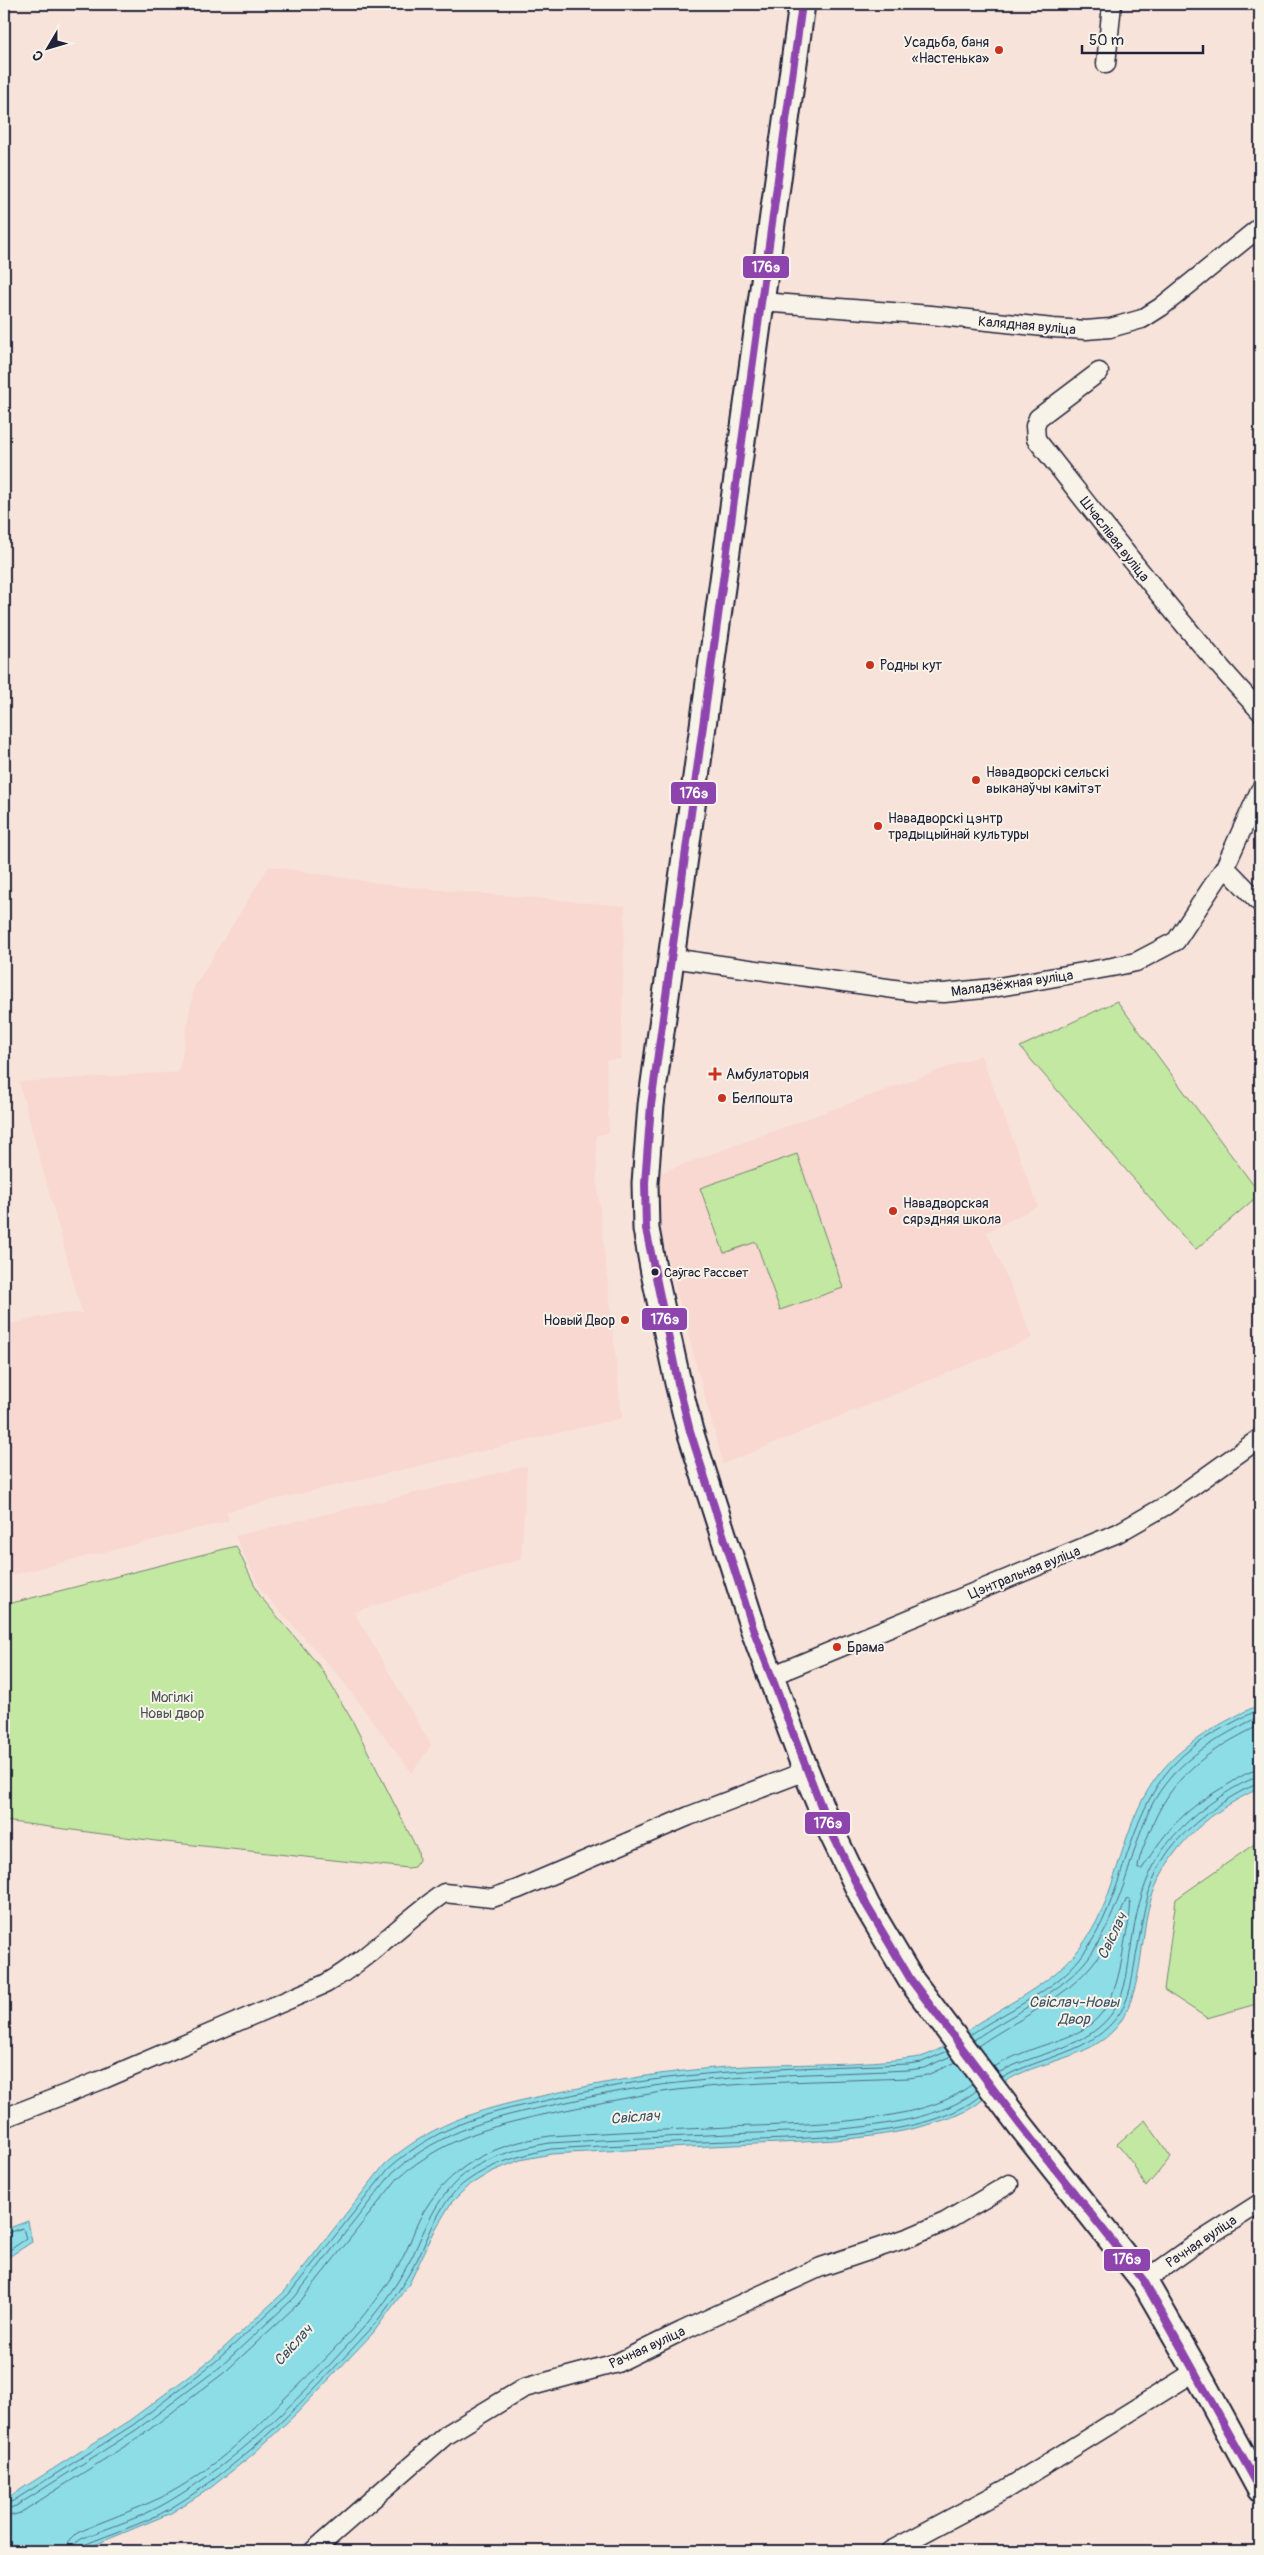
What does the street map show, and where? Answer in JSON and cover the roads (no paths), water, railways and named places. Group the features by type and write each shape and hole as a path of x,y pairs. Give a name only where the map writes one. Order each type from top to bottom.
{"main road":[{"path":"802,4 649,1122 645,1183 646,1229 667,1336 690,1431 771,1676 806,1770 867,1906 911,1980 1021,2126 1144,2281 1196,2371 1260,2489"}],"street":[{"path":"1106,64 1112,4"},
{"name":"Калядная вуліца","path":"761,302 932,315 1053,328 1086,330 1110,328 1142,318 1161,307 1260,227"},
{"name":"Шчаслівая вуліца","path":"1099,372 1038,418 1035,426 1036,439 1171,610 1215,663 1260,711"},
{"name":"Маладзёжная вуліца","path":"671,958 916,992 944,993 1002,986 1112,968 1136,962 1176,941 1225,867 1260,790"},
{"path":"1225,867 1260,903"},
{"name":"Цэнтральная вуліца","path":"771,1676 1118,1533 1165,1506 1260,1438"},
{"path":"4,2118 104,2079 325,1984 350,1969 424,1906 444,1892 492,1898 518,1889 689,1816 806,1770"},
{"name":"Рачная вуліца","path":"313,2551 446,2435 524,2388 618,2363 682,2330 821,2267 910,2237 945,2222 1009,2184"},
{"name":"Рачная вуліца","path":"1144,2281 1196,2244 1260,2203"},
{"path":"890,2551 1006,2489 1196,2371"}],"water":[{"path":"1260,1704 1260,1788 1239,1799 1202,1824 1172,1857 1160,1876 1152,1897 1131,2001 1117,2026 1093,2046 1009,2079 974,2106 958,2115 909,2130 833,2140 551,2154 520,2160 491,2172 468,2186 451,2203 436,2228 409,2284 373,2333 297,2413 252,2455 209,2489 171,2513 80,2551 4,2551 4,2500 130,2420 212,2359 285,2291 385,2164 424,2136 463,2117 483,2110 573,2089 639,2077 727,2067 848,2063 921,2057 946,2046 1036,1987 1066,1963 1079,1949 1091,1931 1109,1893 1132,1823 1148,1789 1159,1774 1169,1762 1205,1733"},
{"path":"28,2221 32,2242 4,2260 4,2230"}],"place":[{"name":"Усадьба, баня «Настенька»","path":"999,50"},
{"name":"Родны кут","path":"870,665"},
{"name":"Навадворскі сельскі выканаўчы камітэт","path":"976,780"},
{"name":"Навадворскі цэнтр традыцыйнай культуры","path":"878,826"},
{"name":"Амбулаторыя","path":"715,1074"},
{"name":"Белпошта","path":"722,1098"},
{"name":"Навадворская сярэдняя школа","path":"893,1211"},
{"name":"Саўгас Рассвет","path":"655,1272"},
{"name":"Новый Двор","path":"625,1320"},
{"name":"Брама","path":"837,1647"}],"park label":[{"name":"Могілкі Новы двор","path":"172,1705"}],"water label":[{"name":"Свіслач","path":"1112,1936"},
{"name":"Свіслач-Новы Двор","path":"1074,2010"},
{"name":"Свіслач","path":"635,2117"},
{"name":"Свіслач","path":"293,2345"}]}
